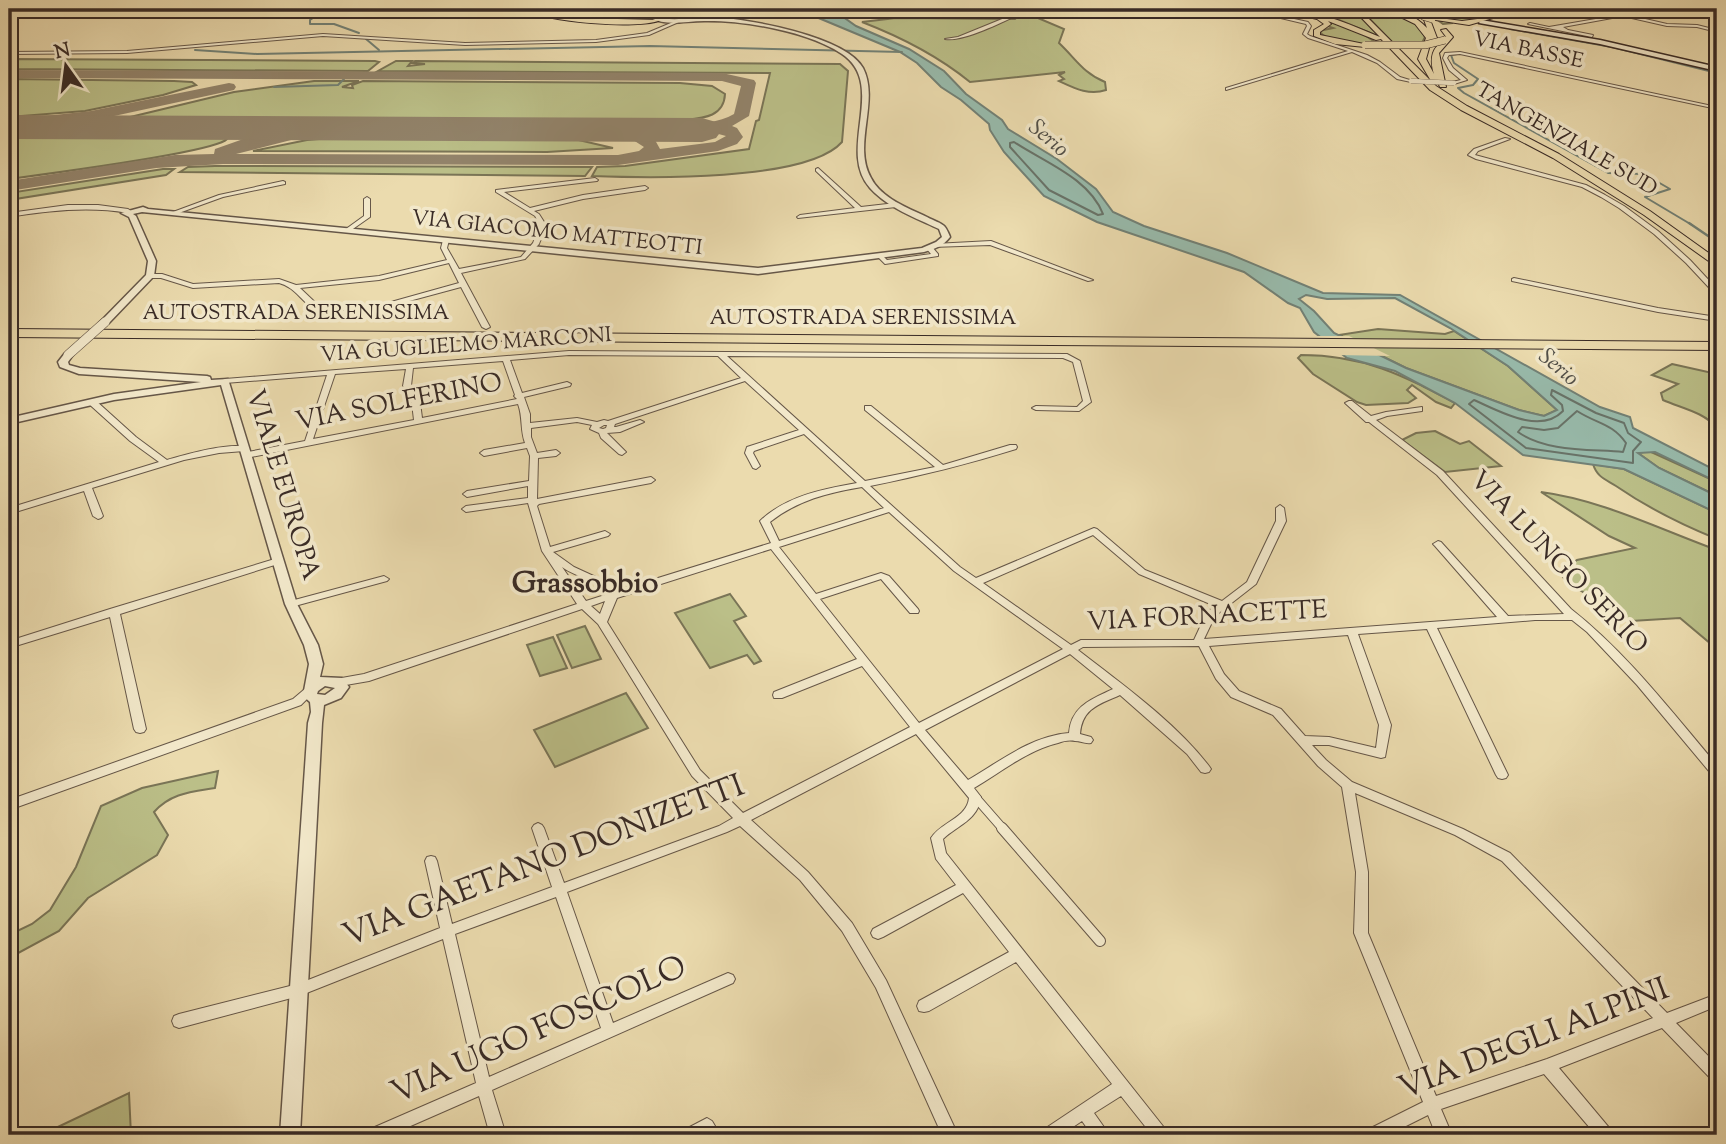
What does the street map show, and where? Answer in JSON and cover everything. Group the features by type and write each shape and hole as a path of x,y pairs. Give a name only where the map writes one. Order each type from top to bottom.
{"highway":[{"name":"AUTOSTRADA SERENISSIMA","path":"9,333 1717,346"},
{"name":"AUTOSTRADA SERENISSIMA","path":"9,342 1717,355"}],"main road":[{"path":"525,9 566,19 660,21"},
{"path":"755,9 894,15 1118,9"},
{"path":"778,9 912,13 1082,9"},
{"path":"1277,9 1350,25 1383,44 1419,74"},
{"path":"1356,9 1419,74"},
{"path":"1387,9 1419,24 1427,31 1428,40"},
{"path":"1402,9 1422,12 1434,19 1451,37 1438,47 1435,54 1443,85 1441,87"},
{"path":"1477,9 1490,16 1529,26 1717,69"},
{"name":"TANGENZIALE SUD","path":"1422,12 1434,38 1428,40 1423,49 1423,64 1441,87 1470,106 1608,181 1717,255"},
{"path":"1309,14 1328,22 1315,33 1343,44 1425,45 1445,40 1444,29"},
{"path":"1480,22 1488,20 1490,16"},
{"path":"1434,19 1529,26"},
{"path":"1444,29 1456,22"},
{"path":"1322,28 1352,29 1383,44"},
{"name":"TANGENZIALE SUD","path":"1419,74 1433,88 1479,116 1556,156 1647,213 1717,264"},
{"path":"1479,116 1479,121 1505,134 1507,139"},
{"path":"1584,186 1603,191 1622,204 1647,213"}],"street":[{"path":"947,39 959,38 1013,16 1008,12 990,9"},
{"name":"VIA BASSE","path":"1245,9 1307,23 1309,26 1305,34 1309,37 1380,63 1394,78 1454,83 1465,80 1451,69 1445,58 1447,54 1460,52 1717,108"},
{"path":"1598,9 1667,25 1697,26 1717,31"},
{"path":"9,53 127,52 323,34 465,44 596,41 638,37 660,21 667,10 680,10 711,19 774,28 843,51 855,60 864,73 862,166 866,177 873,187 896,205 937,224 945,231 946,237 931,247"},
{"path":"687,19 693,15"},
{"path":"1564,29 1626,15"},
{"path":"660,21 711,19"},
{"path":"1529,26 1564,29 1592,36"},
{"path":"1228,89 1353,51"},
{"path":"1507,139 1471,153 1474,157 1503,166 1584,186 1660,235 1687,258 1717,293"},
{"path":"818,170 860,209"},
{"path":"456,272 523,258 533,249 543,225 537,215 498,191 595,180"},
{"name":"VIA GIACOMO MATTEOTTI","path":"176,212 220,196 283,183"},
{"path":"530,210 583,197 645,188"},
{"path":"348,230 367,217 367,199"},
{"path":"9,215 79,205 130,213 152,261 150,276 68,355 63,362 65,367 225,381"},
{"path":"800,216 896,205"},
{"name":"VIA GIACOMO MATTEOTTI","path":"130,213 176,212 758,271 931,247 991,243 1090,280"},
{"path":"446,240 443,245 486,327"},
{"path":"295,287 379,278 451,261"},
{"path":"150,276 162,276 192,286 293,282 318,308 341,313 361,313 463,284"},
{"path":"1514,279 1658,310 1717,319"},
{"path":"394,303 402,316"},
{"name":"VIA GUGLIELMO MARCONI","path":"225,381 569,353 720,355 731,359 1064,356 1076,361 1087,402 1079,409 1036,408"},
{"path":"505,357 526,414 534,456 532,503 547,551 583,605 602,622 696,773 741,819 804,876 847,927 881,985 950,1135"},
{"name":"VIA FORNACETTE","path":"731,359 748,378 890,509 976,582 1069,648 1094,643 1200,643 1505,619 1573,617"},
{"path":"410,366 407,386 415,395 418,421"},
{"path":"308,443 332,372"},
{"path":"9,421 119,393 141,384 140,378 132,374"},
{"path":"605,427 748,378"},
{"path":"119,393 225,381"},
{"path":"38,414 92,402 225,381"},
{"name":"VIALE EUROPA","path":"225,381 291,604 311,645 316,664 315,723 290,1135"},
{"name":"VIA SOLFERINO","path":"9,511 166,463 219,450 308,443 519,398 567,384"},
{"path":"92,402 133,439 166,463"},
{"name":"VIA LUNGO SERIO","path":"1349,403 1440,473 1573,617 1591,630 1641,682 1717,772"},
{"path":"869,408 941,468"},
{"path":"1369,419 1419,409"},
{"path":"527,426 577,420 617,430 640,422"},
{"path":"605,427 604,436 622,452"},
{"path":"756,466 749,453 750,449 806,431"},
{"path":"484,453 530,445"},
{"path":"1013,447 941,468 809,495 789,503 765,521 775,546 863,661 971,792 1100,941"},
{"path":"534,456 556,453"},
{"path":"466,509 532,503 651,480"},
{"path":"467,494 532,483"},
{"path":"87,487 98,516"},
{"path":"1280,508 1281,521 1251,584 1211,614 1200,643 1220,676 1235,694 1277,712 1322,763 1348,785 1459,832 1506,857 1717,1075"},
{"path":"314,698 335,681 365,678 583,605 890,509"},
{"path":"976,582 1094,531 1142,572 1222,605"},
{"path":"547,551 604,534"},
{"path":"1438,544 1505,619"},
{"path":"547,551 571,569 608,586 613,596 602,622"},
{"path":"9,645 278,561"},
{"path":"814,598 881,576 886,578 914,611"},
{"name":"VIALE EUROPA","path":"291,604 384,579"},
{"path":"114,611 140,729"},
{"path":"1431,626 1502,775"},
{"path":"1302,740 1329,741 1381,754 1385,725 1352,632"},
{"path":"1069,648 1191,751 1205,769"},
{"name":"VIA GAETANO DONIZETTI","path":"179,1021 299,990 448,930 723,829 1069,648"},
{"path":"778,695 863,661"},
{"name":"VIALE EUROPA","path":"316,664 335,681"},
{"path":"9,805 297,702 333,698 341,689 335,681"},
{"path":"1074,735 1074,721 1080,711 1121,690"},
{"path":"971,792 1053,738 1074,735 1087,740"},
{"path":"1348,785 1362,872 1361,933 1444,1135"},
{"path":"971,792 973,810 943,829 937,838 940,855 1161,1135"},
{"path":"538,828 609,1031"},
{"path":"431,861 484,1087 498,1135"},
{"path":"878,933 965,886"},
{"path":"924,1006 1018,954"},
{"name":"VIA UGO FOSCOLO","path":"373,1135 729,979"},
{"name":"VIA DEGLI ALPINI","path":"1371,1135 1432,1105 1547,1066 1717,1000"},
{"path":"1547,1066 1606,1135"},
{"path":"1048,1135 1122,1086"},
{"path":"1084,1112 1101,1135"},
{"path":"689,1135 707,1126"}],"green space":[{"path":"1467,8 1486,18 1479,21 1446,21 1453,23 1443,24 1439,21 1443,21 1429,17 1426,9"},
{"path":"530,9 668,9 635,20 588,20"},
{"path":"1284,9 1353,9 1380,37 1339,20"},
{"path":"1360,9 1388,11 1406,17 1425,37 1422,43 1394,44"},
{"path":"1018,16 1038,18 1064,29 1059,43 1085,70 1105,82 1106,90 1088,92 1059,81 1064,79 1059,75 1065,72 970,82 919,48 862,22 896,18 1015,19"},
{"path":"1329,21 1360,32 1378,44 1346,43 1330,39 1319,31 1333,28 1327,26"},
{"path":"9,59 379,62 368,71 9,69"},
{"path":"396,61 412,61 408,66 425,64 413,63 415,61 840,64 848,71 842,142 823,155 761,171 685,177 592,176 597,167 625,166 749,149 770,73 378,71"},
{"path":"9,79 174,81 192,82 196,85 163,95 85,111 9,117"},
{"path":"314,81 359,81 342,87 353,88 352,85 363,81 680,83 712,86 725,94 717,111 706,117 686,120 126,118 234,92"},
{"path":"9,136 227,139 193,150 161,156 9,179"},
{"path":"355,136 570,138 613,148 547,152 253,151 307,140"},
{"path":"188,167 592,167 585,176 180,172"},
{"path":"174,169 166,175 9,200 9,193"},
{"path":"1378,329 1445,334 1454,331 1508,366 1557,410 1544,416 1519,410 1406,368 1339,335"},
{"path":"1301,355 1344,359 1382,368 1455,403 1451,408 1436,402 1412,385 1407,390 1416,398 1408,403 1366,405 1313,374 1298,358"},
{"path":"1672,364 1717,374 1717,428 1699,414 1663,400 1661,393 1678,384 1652,375"},
{"path":"1435,431 1460,444 1469,441 1501,466 1445,472 1402,440 1416,433"},
{"path":"1649,451 1717,482 1717,496 1659,468 1638,453"},
{"path":"1593,464 1624,469 1717,513 1717,539 1640,501 1602,477"},
{"path":"1541,492 1608,508 1717,550 1717,649 1680,618 1631,621 1568,583 1562,576 1563,570 1577,560 1635,548 1609,536"},
{"path":"730,594 746,616 734,621 761,661 754,664 747,655 710,668 675,613"},
{"path":"585,626 601,659 572,668 557,635"},
{"path":"553,637 567,668 540,676 527,645"},
{"path":"626,693 648,728 555,767 534,730"},
{"path":"218,771 215,788 174,797 154,812 168,835 157,855 88,898 59,931 9,958 9,935 32,924 50,910 76,867 101,806 142,788"},
{"path":"129,1093 131,1135 41,1135"}],"water":[{"path":"797,9 832,9 856,26 909,49 944,71 966,94 1002,120 1008,129 1057,159 1096,189 1113,212 1144,226 1227,253 1323,293 1400,295 1600,407 1630,417 1633,428 1717,471 1717,482 1655,452 1638,453 1659,468 1717,496 1717,513 1624,469 1523,455 1455,403 1395,371 1347,358 1314,332 1300,308 1288,303 1244,272 1097,222 1044,196 1004,152 989,124 941,87 917,63 900,52","holes":["1306,295 1327,299 1395,298 1450,328 1508,366 1557,410 1544,416 1519,410 1406,368 1334,333 1299,299"]}],"pier":[{"path":"1314,336 1349,336 1390,356 1338,355"}],"waterway":[{"path":"326,9 310,20 310,24 334,24 359,33"},
{"path":"1510,29 1612,47 1717,73"},
{"path":"366,39 379,50"},
{"path":"195,50 257,54 650,46 902,52"},
{"path":"1458,54 1451,55 1454,63 1478,79 1473,85 1458,88 1464,93 1608,173 1644,174 1670,189 1645,197 1692,225"},
{"path":"274,87 338,85 344,79"},
{"path":"1692,225 1717,242"}],"taxiway":[{"path":"9,74 722,77 749,83 741,116 731,122 703,127"},
{"path":"9,125 91,116 229,87"},
{"path":"631,128 711,127 731,131 735,137 718,146 633,158"},
{"path":"236,128 252,130 257,135 257,139 242,147"},
{"path":"242,147 295,134 355,128"},
{"path":"156,163 223,159 618,160 644,155 653,148 636,134 614,130"},
{"path":"221,153 242,147"},
{"path":"156,163 175,160"},
{"path":"9,186 156,163"}],"runway":[{"path":"9,127 702,130"}],"district":[{"name":"Grassobbio","path":"585,584"}],"water label":[{"name":"Serio","path":"1048,139"},
{"name":"Serio","path":"1558,368"}]}
